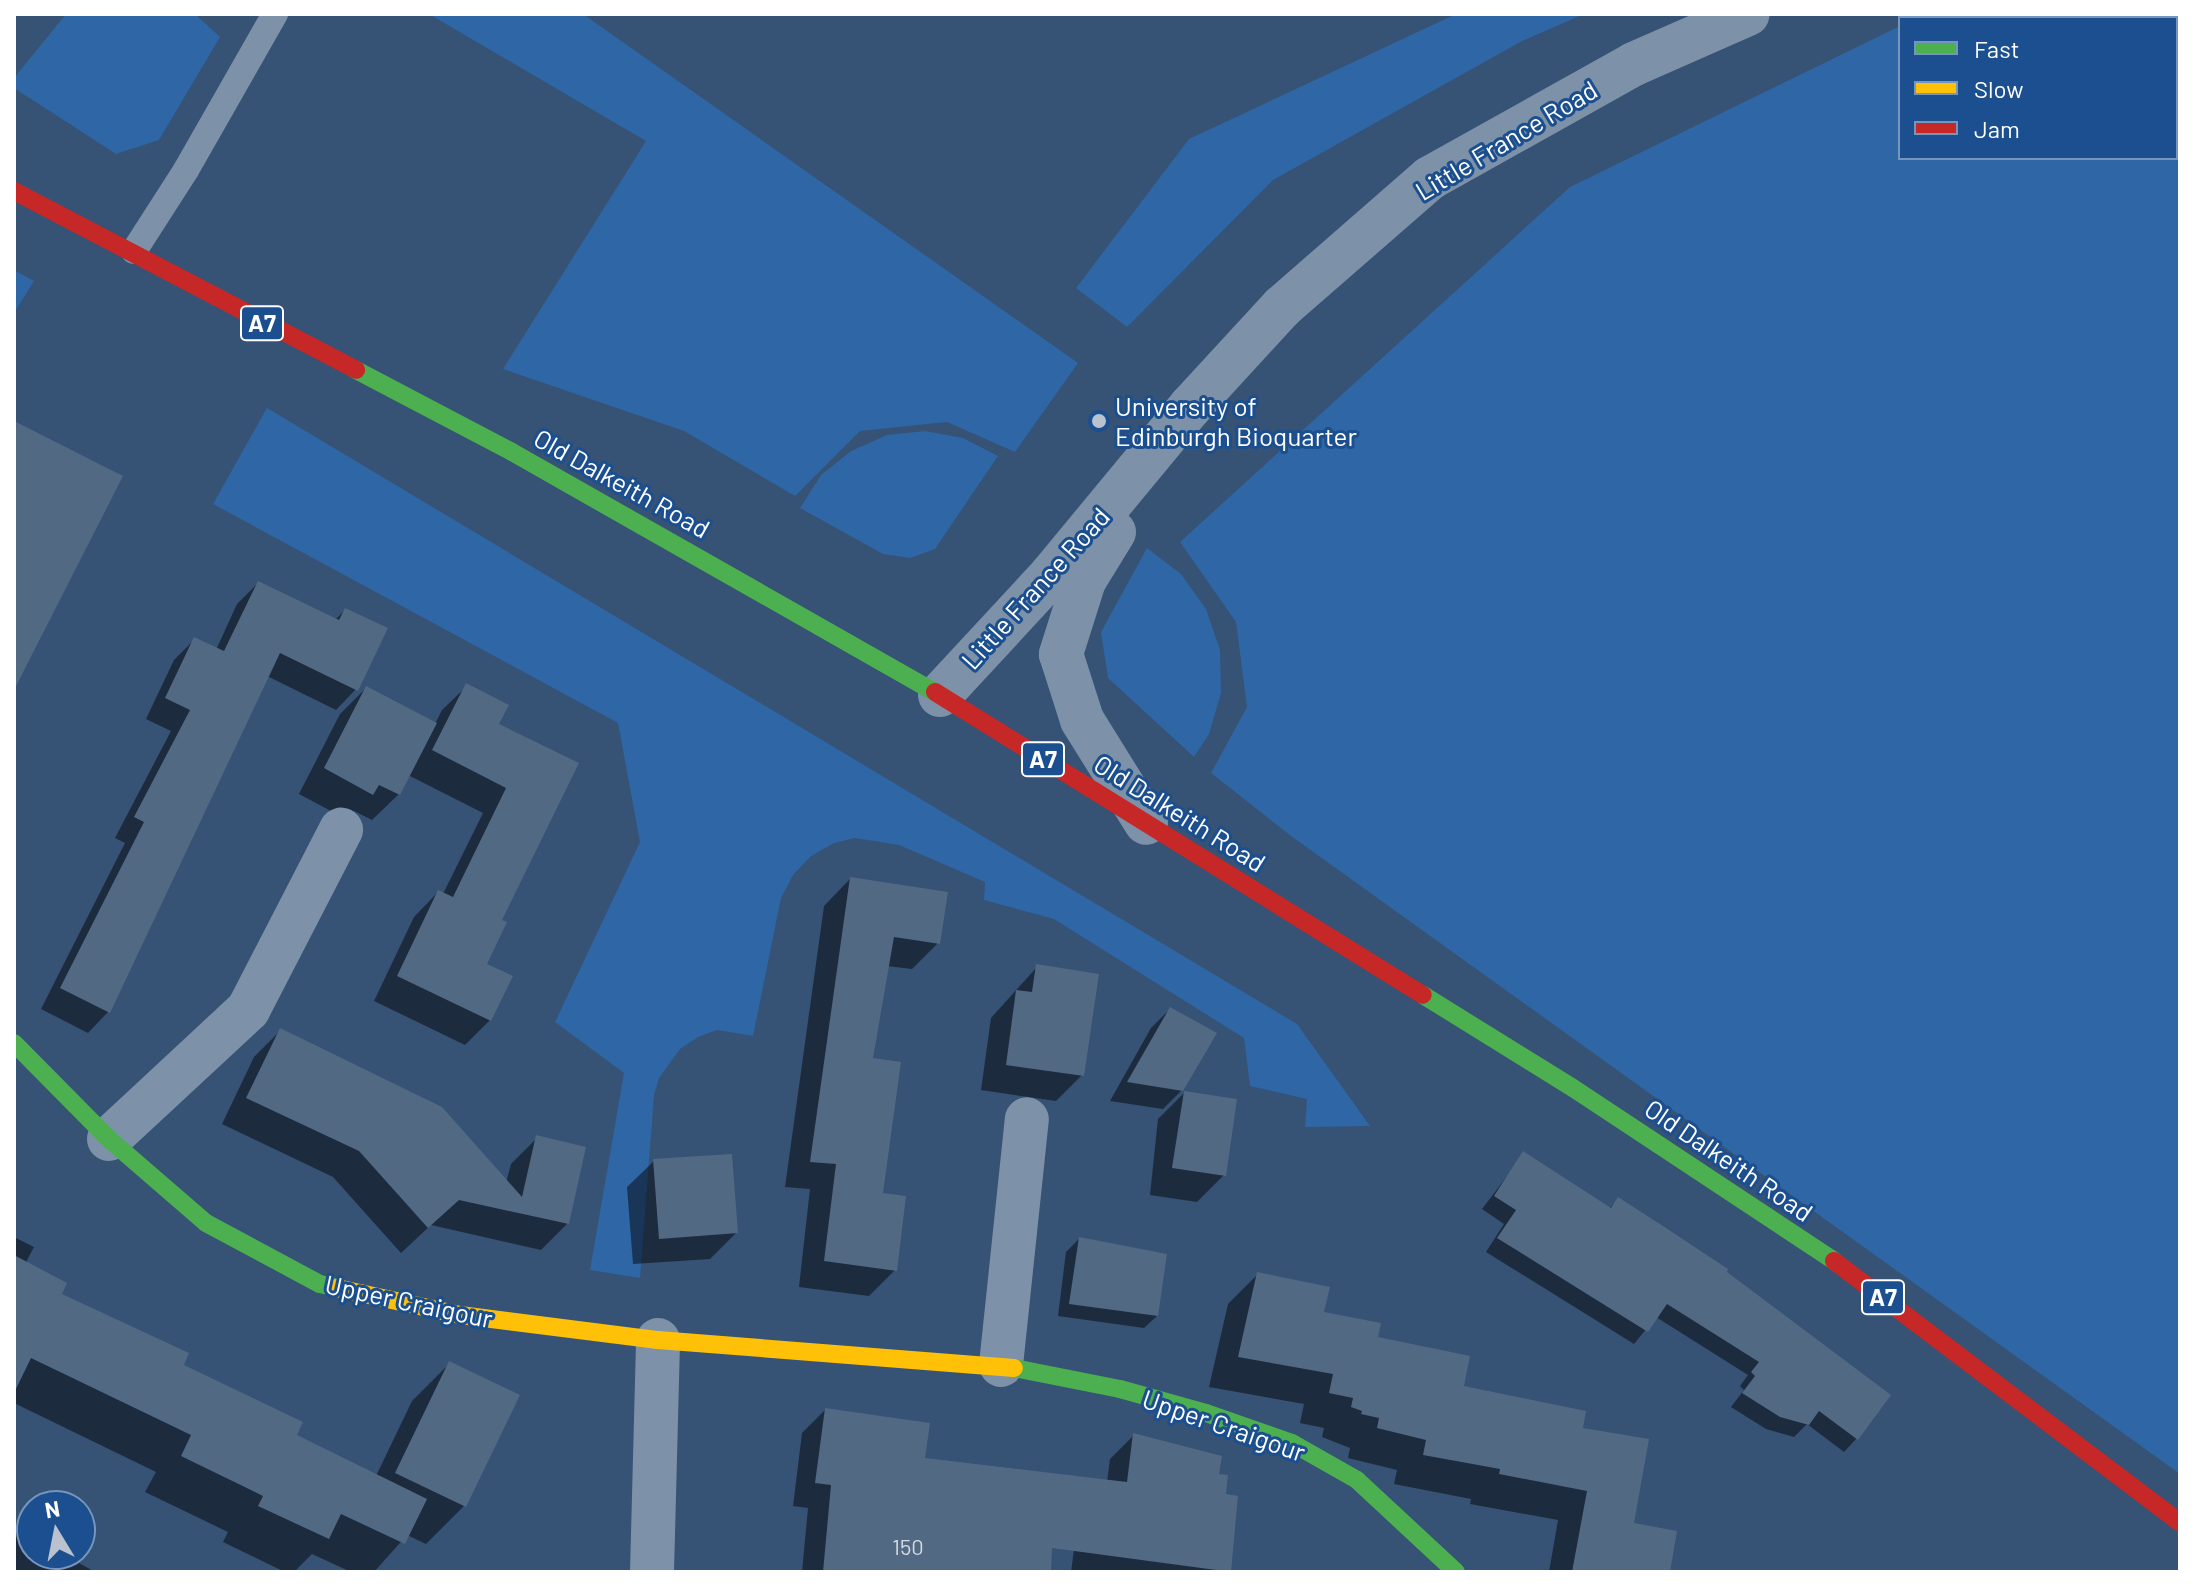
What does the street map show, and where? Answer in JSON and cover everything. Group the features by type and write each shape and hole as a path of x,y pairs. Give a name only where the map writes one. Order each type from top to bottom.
{"main road":[{"name":"Old Dalkeith Road","path":"14,191 134,251 281,333 512,452 940,695 1573,1088 1852,1273 2180,1523"},
{"name":"Upper Craigour","path":"14,1043 109,1139 206,1223 320,1284 460,1315 658,1340 1001,1365 1120,1389 1206,1413 1292,1443 1357,1480 1456,1572"}],"street":[{"name":"Little France Road","path":"940,695 1051,575 1190,407 1282,307 1430,178 1634,64 1748,14"},
{"name":"Little France Road","path":"1146,823 1082,720 1061,654 1084,581 1190,407"},
{"path":"109,1139 248,1010 341,830"},
{"path":"1001,1365 1027,1119"},
{"path":"652,1572 658,1340"}],"lane":[{"path":"134,251 186,170 275,14"}],"shaded area":[{"path":"66,14 195,14 220,37 159,140 116,154 14,88 14,78"},
{"path":"429,14 583,14 1078,363 1015,452 947,422 860,431 795,496 684,431 503,369 646,141"},
{"path":"1456,14 1584,14 1522,41 1273,180 1127,327 1076,288 1189,139"},
{"path":"2180,14 2180,1474 1291,836 1211,773 1247,707 1236,622 1180,542 1570,187 1898,27 1898,160 2178,160 2178,16 1922,16"},
{"path":"14,270 34,281 14,313"},
{"path":"267,408 1297,1024 1370,1126 1305,1127 1307,1099 1250,1086 1244,1038 1054,919 984,900 985,882 899,845 855,838 834,843 811,856 793,875 781,898 753,1036 717,1030 698,1037 680,1049 659,1078 654,1095 640,1278 590,1270 624,1073 555,1022 640,842 618,723 213,504"},
{"path":"925,431 963,438 998,456 935,549 910,558 883,554 800,508 821,475 851,451 887,435"},
{"path":"1147,548 1181,574 1206,609 1220,650 1221,693 1209,734 1194,757 1108,678 1101,632"}],"building":[{"path":"14,421 123,476 14,690"},
{"path":"258,581 339,620 345,608 388,628 358,691 280,653 110,1013 60,988 144,822 134,817 190,710 165,698 194,637 224,651"},
{"path":"466,683 509,705 499,724 579,763 502,920 507,922 487,964 513,976 491,1021 397,976 438,890 453,897 506,788 432,750"},
{"path":"366,686 437,723 400,795 379,785 373,795 324,768"},
{"path":"850,877 948,892 940,944 894,937 873,1058 901,1062 883,1193 906,1196 897,1271 824,1261 836,1164 810,1162"},
{"path":"1036,964 1099,974 1084,1076 1006,1065 1016,990 1032,992"},
{"path":"1170,1007 1217,1033 1183,1091 1127,1082"},
{"path":"280,1028 442,1107 522,1197 536,1135 586,1147 569,1224 459,1200 428,1228 359,1151 246,1098"},
{"path":"1184,1091 1237,1099 1226,1176 1172,1168"},
{"path":"1523,1151 1611,1208 1618,1197 1728,1269 1727,1272 1891,1395 1858,1440 1819,1411 1809,1425 1780,1417 1742,1393 1755,1376 1751,1372 1759,1362 1667,1304 1648,1332 1497,1238 1516,1210 1494,1196"},
{"path":"732,1154 738,1233 659,1239 653,1159"},
{"path":"1079,1237 1167,1254 1158,1316 1069,1304"},
{"path":"14,1255 67,1283 62,1294 189,1353 184,1365 303,1422 297,1435 427,1499 405,1544 341,1514 329,1539 258,1506 263,1496 181,1456 191,1435 31,1358 14,1393"},
{"path":"1257,1272 1330,1287 1324,1312 1381,1323 1378,1337 1470,1356 1464,1386 1586,1411 1583,1428 1649,1439 1634,1523 1677,1531 1670,1572 1572,1572 1587,1491 1499,1474 1500,1469 1423,1455 1426,1440 1377,1428 1379,1418 1361,1414 1362,1411 1351,1407 1353,1398 1329,1393 1333,1374 1238,1357"},
{"path":"449,1361 520,1395 466,1507 395,1473"},
{"path":"825,1408 930,1423 925,1458 1127,1482 1133,1433 1222,1456 1219,1474 1228,1475 1226,1494 1238,1496 1231,1572 1052,1548 1051,1572 823,1572 831,1485 815,1483"}],"traffic: fast":[{"path":"356,370 512,452 935,692"},
{"path":"1423,995 1573,1088 1834,1261"},
{"path":"14,1043 109,1139 206,1223 320,1284 337,1288"},
{"path":"1014,1368 1120,1389 1206,1413 1292,1443 1357,1480 1456,1572"}],"traffic: slow":[{"path":"337,1288 460,1315 658,1340 1014,1368"}],"traffic: jam":[{"path":"14,191 356,370"},
{"path":"935,692 1423,995"},
{"path":"1834,1261 2180,1523"}],"place":[{"name":"University of Edinburgh Bioquarter","path":"1099,421"}]}
